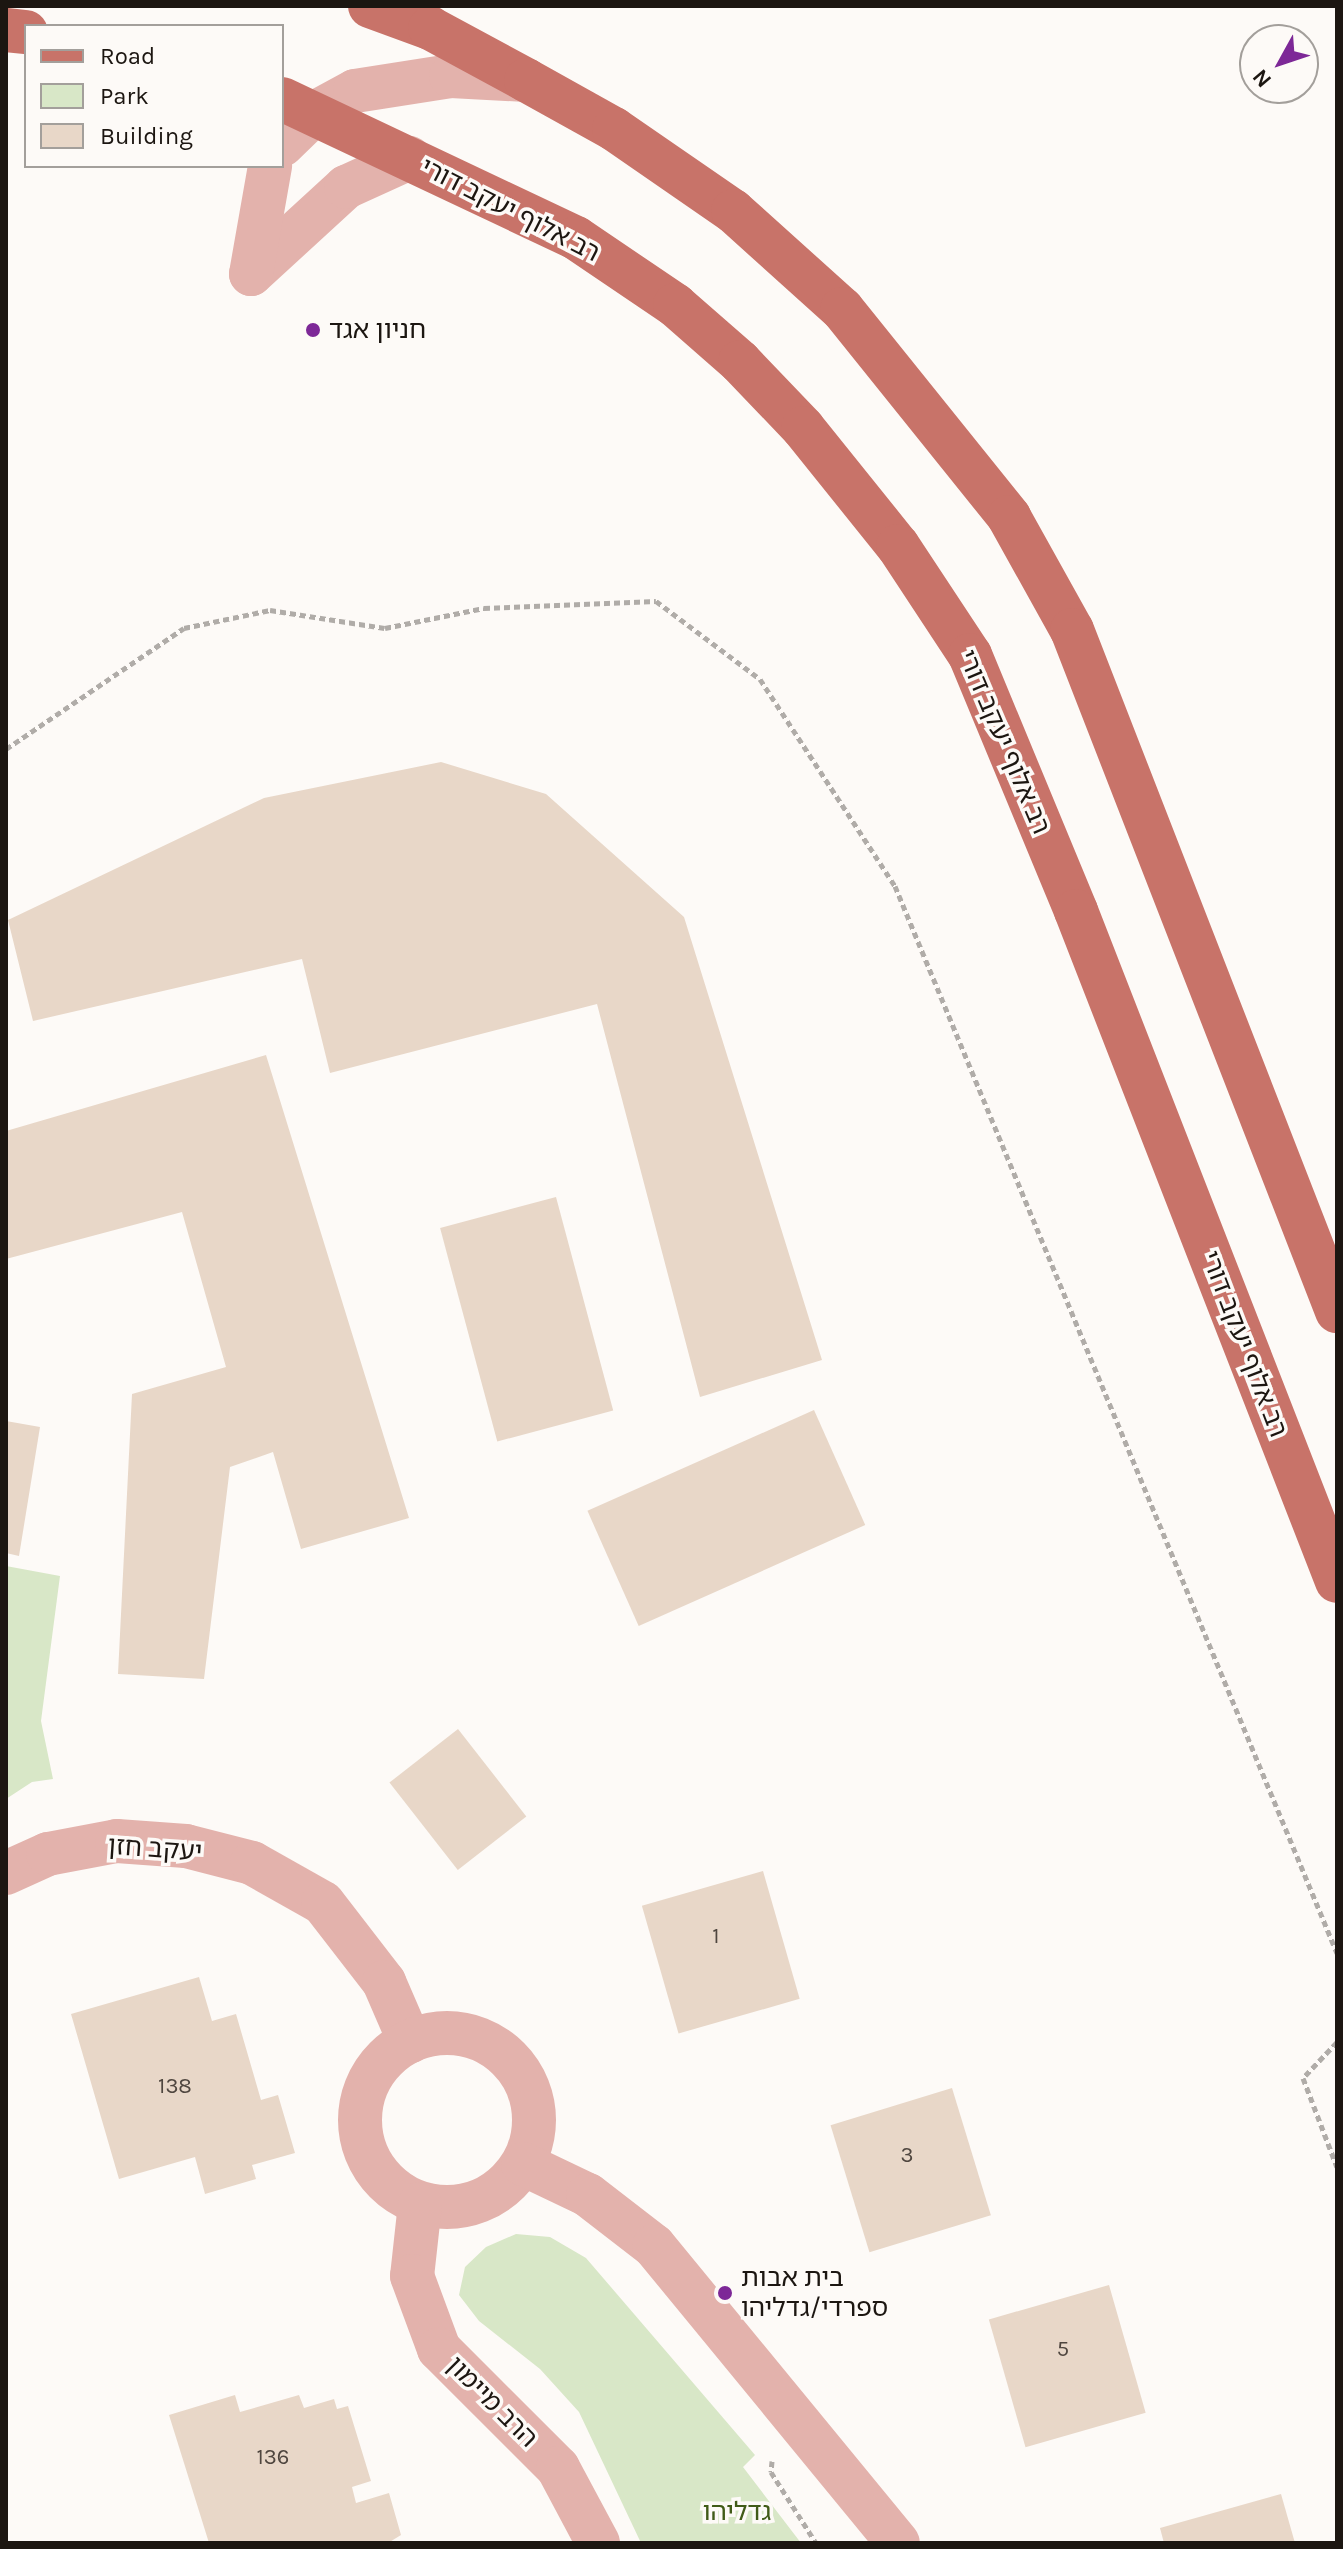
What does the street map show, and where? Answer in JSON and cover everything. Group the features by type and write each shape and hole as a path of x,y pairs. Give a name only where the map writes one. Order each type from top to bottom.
{"main road":[{"path":"370,6 430,28 614,129 755,230 842,309 1009,517 1072,630 1337,1311"},
{"name":"רב אלוף יעקב דורי","path":"299,105 576,238 675,305 740,362 803,428 898,546 970,655 1076,911 1337,1581"}],"street":[{"path":"284,140 299,105 355,91 451,76 526,80"},
{"path":"270,168 251,274 346,187 410,158"},
{"name":"יעקב חזן","path":"6,1873 48,1854 117,1841 186,1846 252,1863 323,1903 384,1982 410,2042"},
{"path":"453,2033 480,2039 505,2055 524,2078 533,2107 533,2137 523,2164 504,2188 478,2202 449,2208 420,2204 395,2190 375,2171 359,2117 365,2090 379,2066 410,2042 453,2033"},
{"path":"523,2164 588,2195 654,2246 898,2543"},
{"name":"הרב מיימון","path":"420,2204 412,2276 439,2349 558,2468 598,2543"}],"path":[{"path":"6,749 184,628 270,610 385,628 484,608 656,601 760,679 895,886 1337,1953"},
{"path":"1337,2042 1303,2078 1337,2167"}],"green space":[{"path":"6,1566 60,1576 41,1721 53,1779 32,1782 6,1799"},
{"name":"גדליהו","path":"516,2234 550,2237 586,2258 755,2455 743,2467 801,2543 641,2543 579,2412 540,2369 479,2321 459,2295 465,2267 486,2247"}],"building":[{"path":"441,762 546,794 684,917 822,1360 700,1397 597,1004 330,1073 302,959 33,1021 8,920 264,798"},
{"path":"266,1055 409,1518 301,1549 273,1452 230,1467 204,1679 118,1674 132,1394 226,1367 182,1212 6,1259 6,1131"},
{"path":"556,1197 613,1410 497,1442 440,1228"},
{"path":"814,1410 865,1525 639,1626 587,1511"},
{"path":"6,1421 40,1427 19,1556 6,1553"},
{"path":"458,1729 526,1816 458,1870 389,1783"},
{"path":"763,1871 800,1999 679,2034 642,1906"},
{"path":"199,1977 212,2021 236,2014 261,2100 278,2095 295,2153 252,2165 256,2179 205,2194 195,2157 119,2179 71,2014"},
{"path":"952,2088 991,2215 869,2252 831,2125"},
{"path":"1109,2285 1146,2413 1026,2447 989,2319"},
{"path":"235,2395 240,2412 299,2395 304,2408 334,2399 337,2409 348,2406 371,2481 352,2487 356,2503 389,2493 401,2535 388,2543 209,2543 169,2415"},
{"path":"1281,2494 1295,2543 1164,2543 1160,2528"}],"place":[{"name":"חניון אגד","path":"313,330"},
{"name":"בית אבות ספרדי/גדליהו","path":"725,2293"}]}
